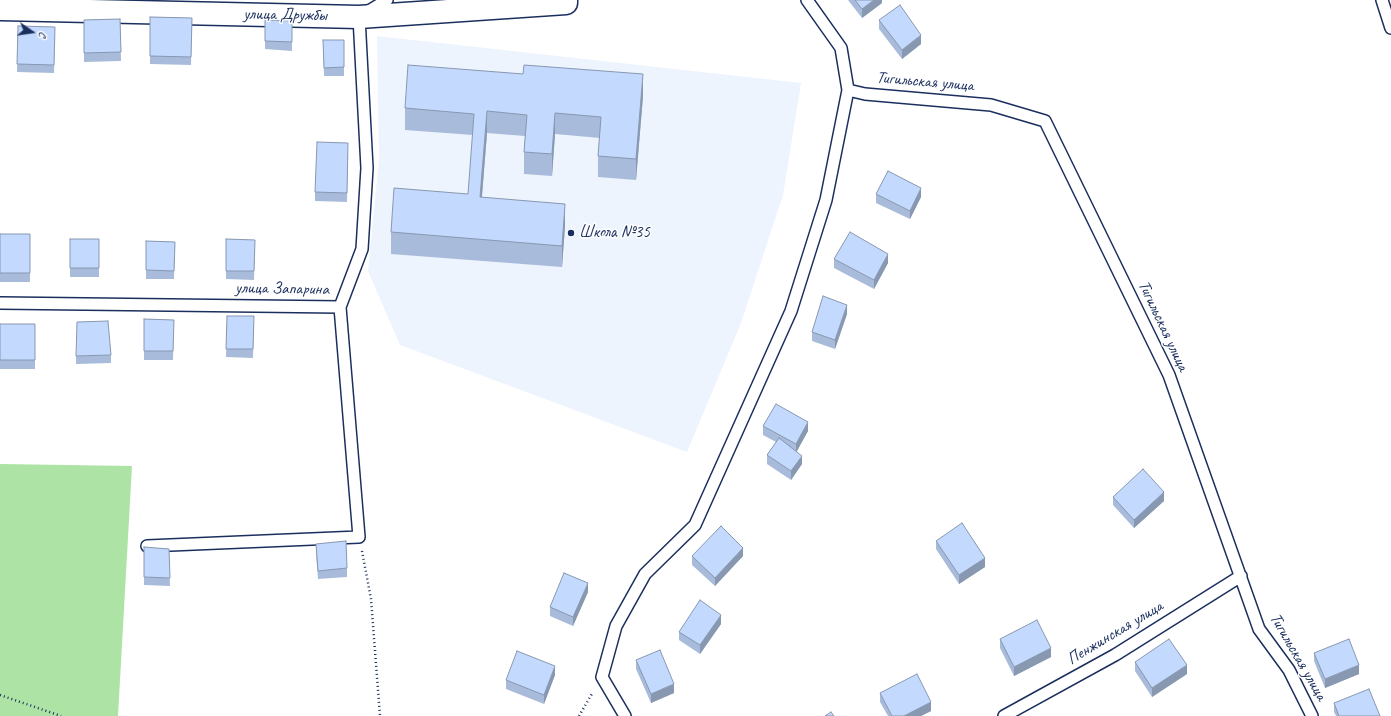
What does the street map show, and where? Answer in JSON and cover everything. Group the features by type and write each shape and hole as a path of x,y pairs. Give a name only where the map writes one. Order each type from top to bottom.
{"street":[{"name":"улица Дружбы","path":"0,9 359,17 566,3 566,0"}],"lane":[{"path":"359,17 387,0"},
{"path":"625,716 602,677 616,626 645,574 695,525 791,311 826,200 848,90 841,48 807,0"},
{"path":"1382,0 1391,28"},
{"name":"улица Запарина","path":"0,303 340,307 362,250 367,168 359,17"},
{"name":"Тигильская улица","path":"848,90 865,94 991,105 1045,121 1169,375 1259,629 1289,670 1312,716"},
{"path":"147,546 359,537 340,307"},
{"name":"Пенжинская улица","path":"1004,716 1115,655 1240,576"}],"path":[{"path":"359,537 371,599 380,716"},
{"path":"579,716 602,677"},
{"path":"0,695 61,716"}],"shaded area":[{"name":"Школа №35","path":"377,36 801,83 783,195 741,323 687,452 400,345 368,271 379,159"}],"green space":[{"path":"0,464 132,466 118,716 0,716"}],"building":[{"path":"855,0 874,0 862,9"},
{"path":"900,5 921,35 902,50 879,20"},
{"path":"150,17 192,18 191,57 150,56"},
{"path":"120,19 121,52 84,53 84,20"},
{"path":"265,20 292,21 292,42 265,41"},
{"path":"18,26 55,27 54,65 17,64"},
{"path":"323,40 344,40 344,67 324,68"},
{"path":"408,65 523,74 524,65 643,74 636,159 598,156 601,117 555,113 552,154 524,152 527,115 487,111 480,197 565,204 562,246 391,232 394,188 468,194 474,114 405,108"},
{"path":"317,142 348,143 347,193 315,192"},
{"path":"888,171 921,188 910,211 876,194"},
{"path":"850,232 888,254 874,280 834,259"},
{"path":"0,234 30,234 30,273 0,273"},
{"path":"70,239 99,239 99,268 70,268"},
{"path":"226,239 255,240 254,271 226,271"},
{"path":"146,241 175,242 174,271 146,270"},
{"path":"823,296 847,305 835,340 812,332"},
{"path":"227,316 254,316 253,349 226,349"},
{"path":"144,319 174,320 173,351 144,351"},
{"path":"108,321 111,355 76,356 77,322"},
{"path":"0,324 35,324 35,360 0,360"},
{"path":"776,404 808,422 796,444 763,426"},
{"path":"779,438 802,456 791,471 767,455"},
{"path":"1143,469 1164,492 1134,520 1113,497"},
{"path":"962,523 985,558 959,575 936,541"},
{"path":"721,526 743,548 715,578 692,556"},
{"path":"346,541 347,568 318,571 316,544"},
{"path":"144,547 169,549 170,578 144,577"},
{"path":"564,573 588,583 573,617 550,607"},
{"path":"700,600 721,615 700,645 679,632"},
{"path":"1037,620 1051,648 1014,667 1000,639"},
{"path":"1169,639 1187,665 1152,688 1135,662"},
{"path":"1349,639 1359,665 1325,679 1314,653"},
{"path":"660,650 674,684 651,694 636,660"},
{"path":"517,651 555,666 544,695 506,680"},
{"path":"917,674 931,702 904,716 892,716 880,693"},
{"path":"1369,689 1380,716 1339,716 1334,703"},
{"path":"831,712 834,716 825,716"}],"place":[{"name":"Школа №35","path":"571,233"}]}
